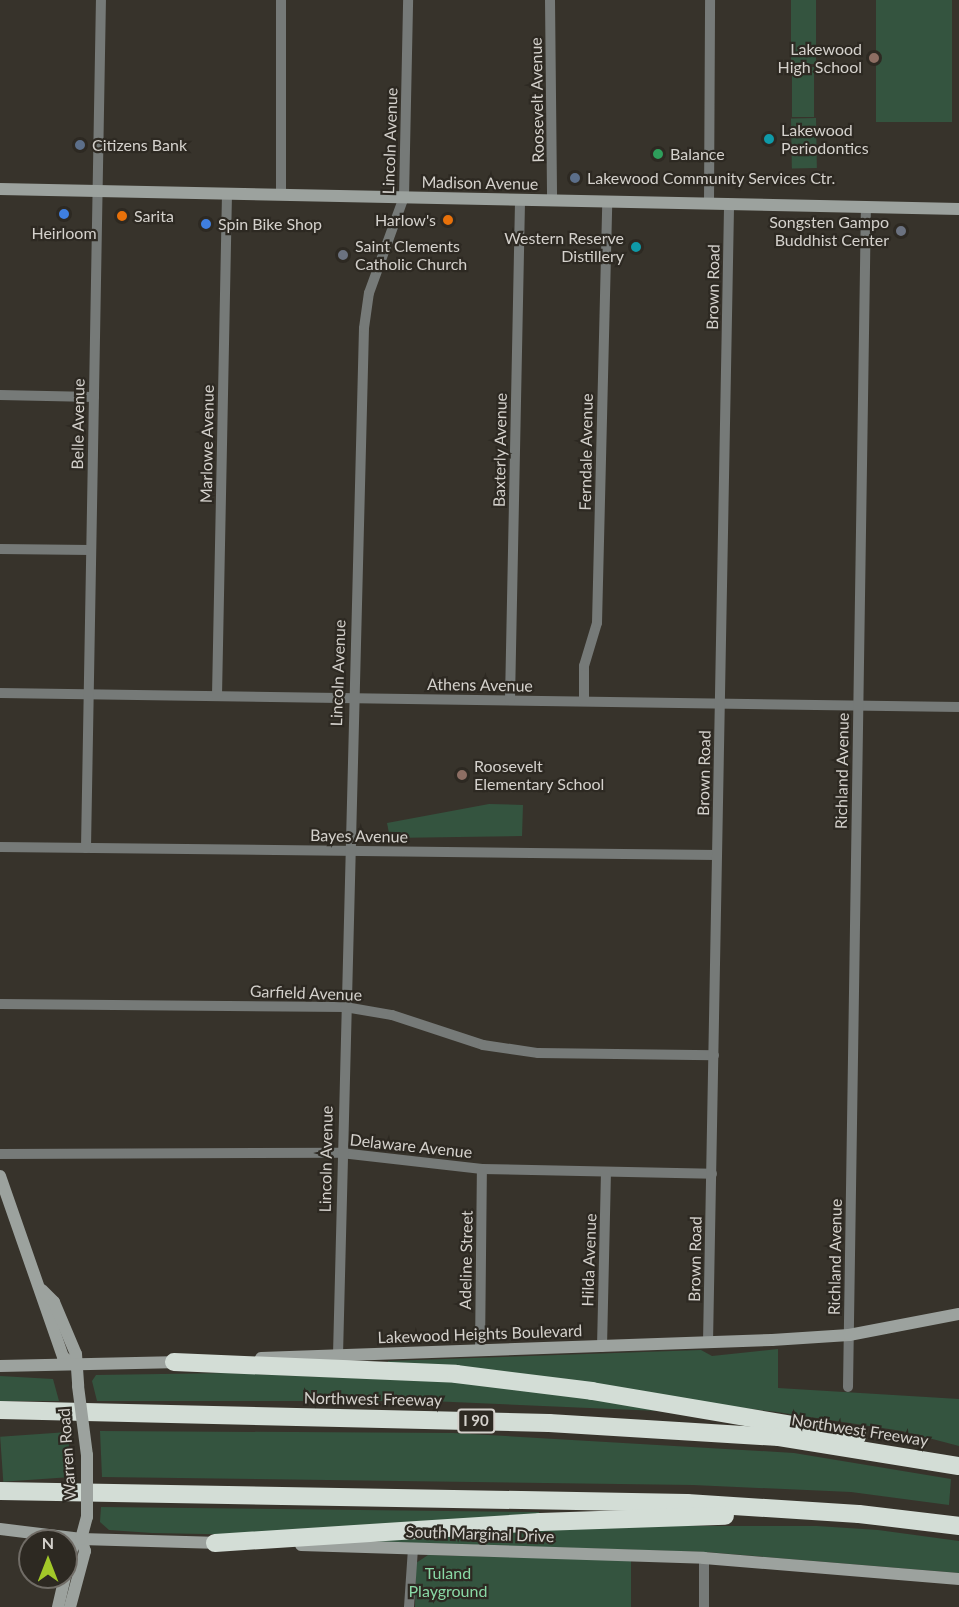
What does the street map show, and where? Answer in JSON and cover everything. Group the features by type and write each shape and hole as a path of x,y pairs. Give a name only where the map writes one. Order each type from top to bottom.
{"highway":[{"path":"174,1362 456,1374 592,1390 870,1438 955,1465"},
{"name":"Northwest Freeway","path":"0,1410 549,1423 779,1437 955,1465"},
{"path":"0,1491 768,1508 954,1525"},
{"path":"215,1543 540,1522 729,1516 768,1508"}],"main road":[{"name":"Madison Avenue","path":"0,189 959,209"},
{"path":"0,1176 42,1290 63,1357 76,1366"},
{"name":"Lakewood Heights Boulevard","path":"0,1366 76,1366 708,1343 849,1335 959,1314"},
{"name":"Warren Road","path":"76,1366 87,1455 87,1517 81,1539 78,1542"},
{"name":"South Marginal Drive","path":"0,1529 81,1539 704,1558 959,1579"},
{"name":"Warren Road","path":"70,1607 85,1551 81,1539"},
{"path":"58,1607 62,1589"}],"street":[{"name":"Belle Avenue","path":"86,848 101,0"},
{"path":"281,0 281,195"},
{"name":"Lincoln Avenue","path":"338,1355 352,698 364,328 372,282 404,198 408,0"},
{"name":"Roosevelt Avenue","path":"550,0 552,201"},
{"path":"709,204 710,0"},
{"name":"Marlowe Avenue","path":"217,696 227,194"},
{"name":"Baxterly Avenue","path":"510,700 520,200"},
{"name":"Ferndale Avenue","path":"584,701 584,666 597,623 607,202"},
{"name":"Brown Road","path":"708,1343 729,204"},
{"name":"Richland Avenue","path":"848,1387 866,207"},
{"path":"0,395 93,397"},
{"path":"0,549 91,550"},
{"name":"Athens Avenue","path":"0,693 959,707"},
{"name":"Bayes Avenue","path":"0,847 717,855"},
{"name":"Garfield Avenue","path":"0,1005 345,1007 392,1015 483,1045 538,1053 714,1055"},
{"name":"Delaware Avenue","path":"0,1154 341,1153 482,1169 606,1174 711,1174"},
{"name":"Adeline Street","path":"480,1352 482,1169"},
{"name":"Hilda Avenue","path":"602,1347 606,1174"},
{"path":"409,1607 413,1548"},
{"path":"704,1558 704,1607"}],"green space":[{"path":"791,0 816,0 816,64 791,64"},
{"path":"876,0 952,0 952,122 876,122"},
{"path":"792,67 814,67 814,117 792,117"},
{"path":"791,118 816,118 817,168 792,168"},
{"path":"489,804 523,805 522,836 390,838 387,823"},
{"path":"778,1349 778,1388 959,1399 959,1446 902,1431 777,1412 388,1365 388,1361 701,1350 712,1356"},
{"path":"229,1373 506,1384 659,1411 430,1401 97,1401 92,1381 96,1375"},
{"path":"0,1376 53,1379 59,1401 0,1401"},
{"path":"100,1431 453,1433 794,1453 951,1479 949,1505 851,1492 693,1485 102,1477"},
{"path":"68,1432 71,1477 3,1482 0,1437"},
{"path":"101,1507 539,1512 540,1518 255,1535 152,1533 109,1530 100,1522"},
{"path":"609,1526 817,1526 878,1530 959,1541 959,1573 706,1552 379,1542 379,1538"},
{"name":"Tuland Playground","path":"428,1555 631,1560 631,1607 415,1607 416,1563"}],"place":[{"name":"Lakewood High School","path":"874,58"},
{"name":"Lakewood Periodontics","path":"769,139"},
{"name":"Citizens Bank","path":"80,145"},
{"name":"Balance","path":"658,154"},
{"name":"Lakewood Community Services Ctr.","path":"575,178"},
{"name":"Heirloom","path":"64,214"},
{"name":"Sarita","path":"122,216"},
{"name":"Harlow's","path":"448,220"},
{"name":"Spin Bike Shop","path":"206,224"},
{"name":"Songsten Gampo Buddhist Center","path":"901,231"},
{"name":"Western Reserve Distillery","path":"636,247"},
{"name":"Saint Clements Catholic Church","path":"343,255"},
{"name":"Roosevelt Elementary School","path":"462,775"}]}
